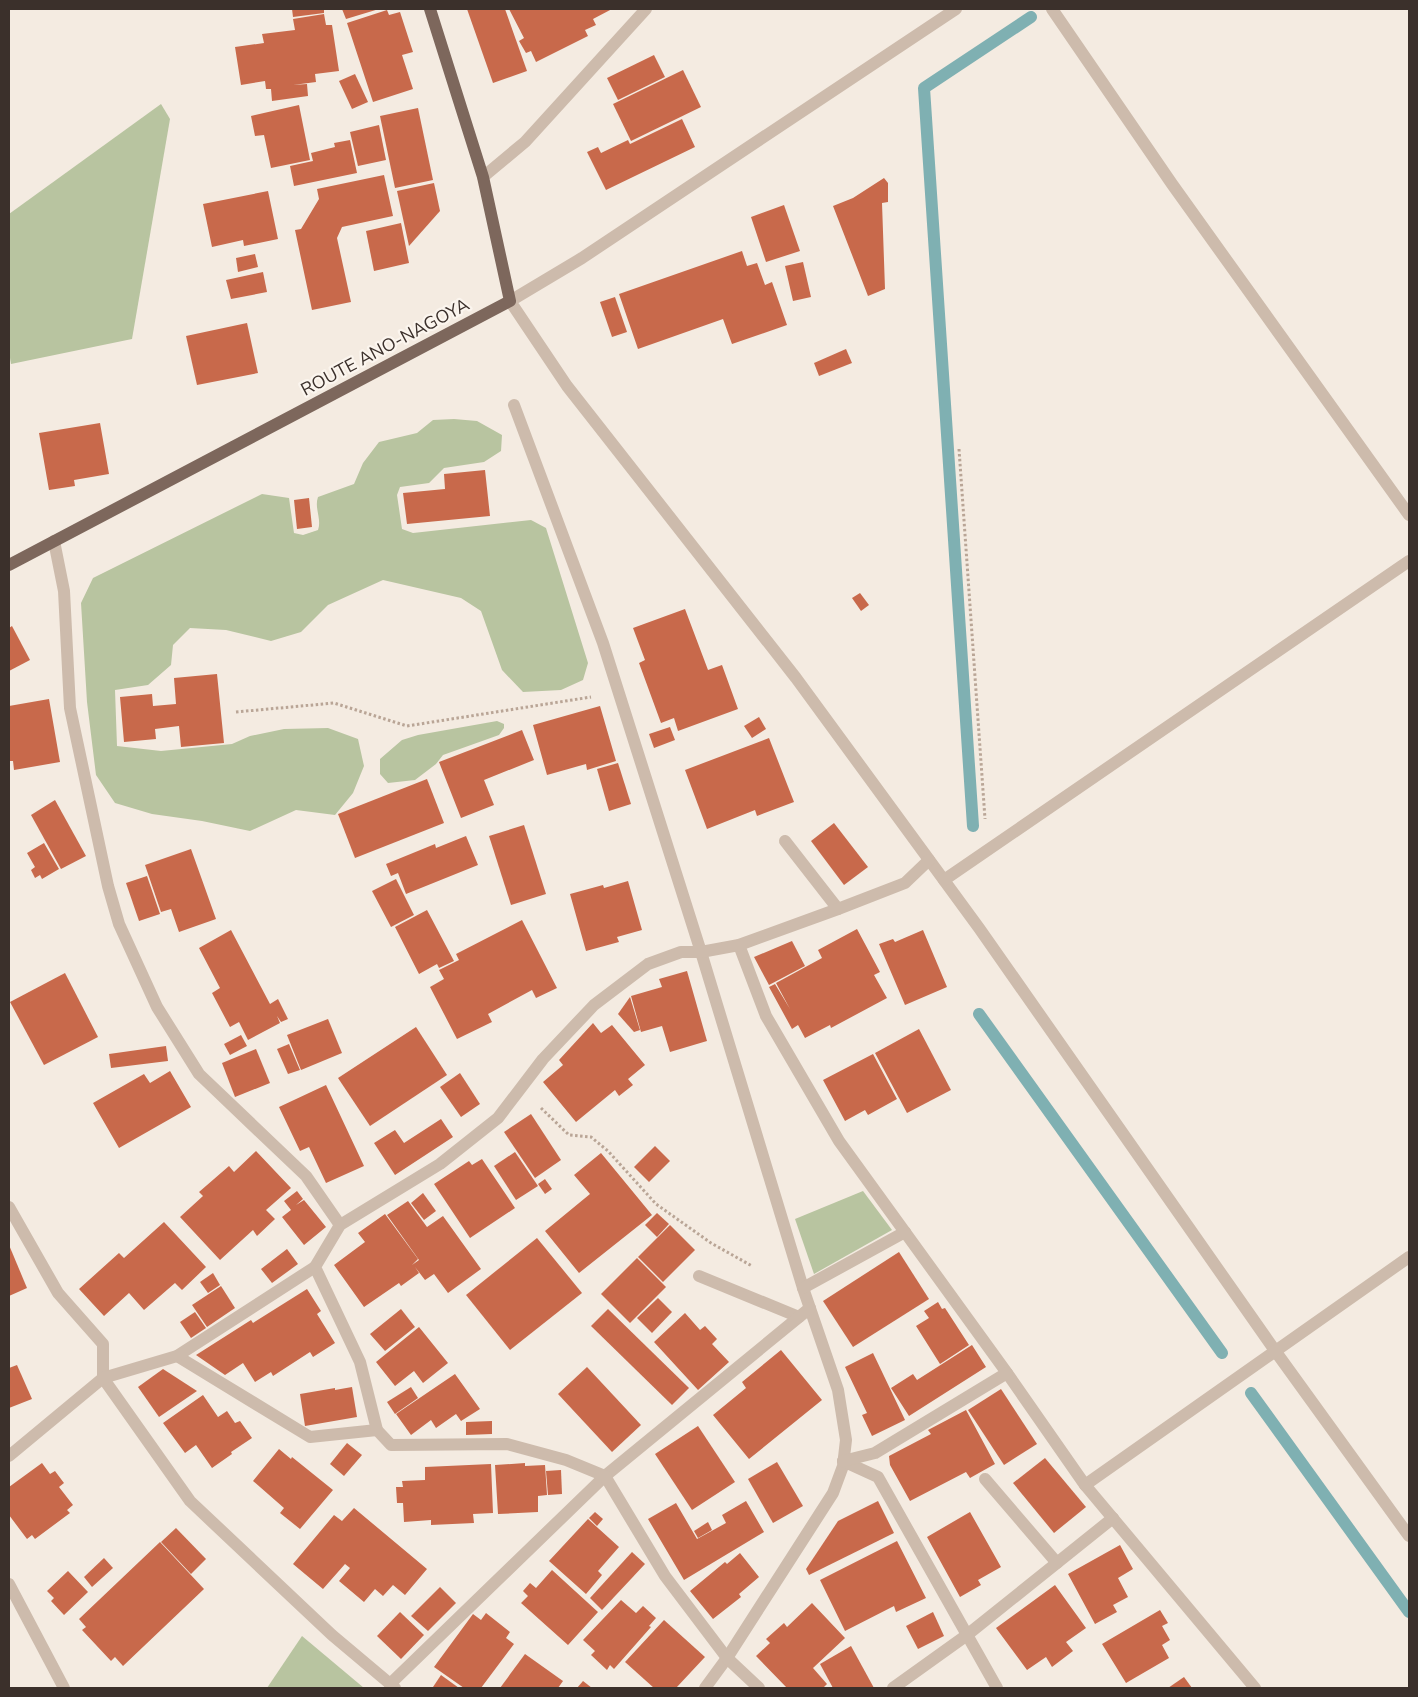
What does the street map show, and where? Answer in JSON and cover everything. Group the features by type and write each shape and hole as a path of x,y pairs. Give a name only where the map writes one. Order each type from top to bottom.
{"main road":[{"path":"430,9 483,177 510,301"},
{"name":"ROUTE ANO-NAGOYA","path":"9,566 510,301"}],"street":[{"path":"483,177 525,142 646,9"},
{"path":"956,9 582,258 510,301 567,386 796,678 944,880 1276,1352 1409,1536"},
{"path":"1052,9 1172,184 1409,516"},
{"path":"514,405 603,643 701,952 803,1288 838,1390 846,1440 843,1461 833,1493 705,1688"},
{"path":"54,541 64,591 70,708 108,886 119,924 158,1007 199,1074 306,1176 340,1225"},
{"path":"944,880 1409,561"},
{"path":"785,841 838,909"},
{"path":"9,1456 103,1378 177,1356 315,1267 340,1225 440,1164 498,1118 543,1059 594,1005 648,964 681,952 701,952 739,945 838,909 905,883 929,860"},
{"path":"739,945 766,1016 838,1141 1086,1485 1255,1688"},
{"path":"9,1207 58,1293 103,1344 103,1378 190,1501 332,1635 392,1686 605,1476 810,1308"},
{"path":"803,1288 904,1232"},
{"path":"1086,1485 1409,1257"},
{"path":"315,1267 360,1362 377,1430 391,1445 506,1444 566,1460 605,1476 665,1576 726,1658 759,1688"},
{"path":"699,1276 799,1317"},
{"path":"177,1356 310,1437 377,1430"},
{"path":"843,1461 874,1454 1007,1373"},
{"path":"843,1461 878,1477 997,1688"},
{"path":"985,1479 1057,1563"},
{"path":"893,1688 967,1635 1113,1518"},
{"path":"9,1584 64,1688"}],"path":[{"path":"959,448 987,850"},
{"path":"236,712 334,703 407,726 618,692"},
{"path":"521,1088 569,1135 591,1137 608,1151 656,1204 711,1243 754,1266"}],"green space":[{"path":"161,104 170,119 132,339 11,364 9,352 9,214"},
{"path":"433,420 477,421 502,435 501,451 484,462 444,468 429,483 400,487 397,495 402,529 413,533 531,520 546,528 588,663 583,680 561,690 523,692 502,670 481,611 461,598 383,580 328,605 301,632 271,641 226,630 190,628 173,645 171,665 148,685 115,690 117,746 161,751 232,744 250,736 284,729 328,728 358,739 364,766 353,793 335,815 296,810 250,831 202,821 152,814 115,803 96,775 87,702 81,603 93,578 262,494 289,498 294,533 303,535 318,530 318,497 354,484 363,463 379,442 417,433"},
{"path":"497,721 504,724 504,728 499,735 443,755 436,764 415,780 388,783 380,774 380,759 402,740 418,735"},
{"path":"863,1191 892,1230 814,1274 795,1219"},
{"path":"302,1636 364,1688 267,1688"}],"building":[{"path":"292,9 324,9 324,13 293,17"},
{"path":"342,9 379,9 346,19"},
{"path":"467,9 505,9 527,71 493,83"},
{"path":"509,9 612,9 593,19 596,25 585,30 588,36 536,62 531,51 526,53 519,41 524,38"},
{"path":"387,10 389,15 400,12 413,52 402,55 413,89 373,102 347,23"},
{"path":"324,14 326,25 332,25 339,71 315,74 316,82 293,85 307,84 308,96 272,101 271,89 266,89 265,81 241,85 235,47 264,43 262,34 295,30 293,19"},
{"path":"654,55 665,77 618,100 607,78"},
{"path":"683,70 701,107 631,141 613,104"},
{"path":"355,74 368,102 352,109 339,81"},
{"path":"299,105 310,160 271,168 264,135 255,136 251,116"},
{"path":"418,108 433,180 395,188 380,116"},
{"path":"682,119 695,147 606,190 587,152 598,147 601,153 628,140 630,144"},
{"path":"379,125 386,160 358,166 350,132"},
{"path":"350,140 357,173 294,186 290,166 313,161 311,153 335,147 334,143"},
{"path":"384,175 393,216 342,227 337,238 351,302 312,310 295,230 301,229 319,199 317,189"},
{"path":"884,178 888,183 888,202 882,203 885,289 868,296 833,206 853,198"},
{"path":"434,183 440,211 409,246 397,191"},
{"path":"268,191 278,239 244,246 243,240 212,247 203,204"},
{"path":"784,205 800,251 766,262 751,217"},
{"path":"401,223 409,263 374,271 366,231"},
{"path":"742,251 747,266 757,263 765,285 772,282 787,325 732,344 723,319 638,349 619,294"},
{"path":"255,254 258,267 238,272 236,258"},
{"path":"803,262 811,297 793,301 785,266"},
{"path":"263,272 267,292 231,299 226,280"},
{"path":"615,297 627,332 612,337 600,302"},
{"path":"247,323 258,373 197,385 186,336"},
{"path":"846,349 852,363 819,376 814,363"},
{"path":"100,423 109,474 74,480 75,486 49,490 39,433"},
{"path":"485,470 490,516 407,524 403,493 445,489 444,474"},
{"path":"309,498 312,527 297,529 294,500"},
{"path":"860,593 869,605 861,611 852,598"},
{"path":"685,609 708,670 722,665 738,709 678,731 674,718 661,723 639,663 645,660 633,628"},
{"path":"12,626 30,660 9,671 9,628"},
{"path":"217,674 224,743 181,747 179,726 155,729 156,739 124,742 120,697 152,694 153,706 176,704 174,678"},
{"path":"49,699 60,762 14,770 13,761 9,761 9,706"},
{"path":"600,706 616,761 587,770 586,764 547,775 533,725"},
{"path":"759,717 766,729 752,738 744,726"},
{"path":"670,727 675,740 654,748 649,734"},
{"path":"522,730 534,760 484,780 494,805 461,818 439,762"},
{"path":"769,738 794,802 757,816 755,810 707,829 685,770"},
{"path":"618,763 631,804 609,811 597,769"},
{"path":"427,779 444,823 355,858 338,814"},
{"path":"55,800 86,856 61,869 31,815"},
{"path":"834,823 868,867 844,885 811,841"},
{"path":"524,825 546,894 511,905 489,836"},
{"path":"466,836 478,865 406,894 398,873 391,876 386,864 435,844 436,848"},
{"path":"44,843 59,869 42,879 40,875 35,878 31,870 35,867 27,853"},
{"path":"191,849 216,919 179,932 171,909 161,912 145,865"},
{"path":"147,876 160,914 139,921 126,883"},
{"path":"396,879 414,915 391,927 372,891"},
{"path":"628,881 642,930 617,937 619,942 586,951 570,894 603,885 604,888"},
{"path":"427,910 454,961 439,968 437,964 419,974 395,927"},
{"path":"522,920 557,988 536,998 532,990 488,1014 492,1022 457,1039 430,987 444,979 439,970 459,960 456,954"},
{"path":"857,929 880,972 874,975 887,998 831,1028 830,1025 805,1038 798,1025 792,1029 769,987 775,984 790,1009 776,983 822,958 818,950"},
{"path":"231,930 270,1004 278,999 288,1019 281,1022 277,1016 280,1023 248,1040 239,1022 230,1027 212,993 220,988 199,948"},
{"path":"923,930 947,987 905,1005 879,944 893,939 895,942"},
{"path":"792,941 805,966 769,985 754,957"},
{"path":"687,971 707,1041 670,1052 662,1026 641,1032 631,996 662,987 659,979"},
{"path":"65,973 98,1037 44,1065 10,1002"},
{"path":"630,997 640,1030 634,1032 618,1014"},
{"path":"328,1019 342,1053 301,1070 287,1035"},
{"path":"593,1023 601,1033 612,1025 645,1065 628,1079 633,1085 619,1096 615,1090 576,1122 543,1082 563,1065 559,1060"},
{"path":"416,1027 447,1075 370,1126 338,1078"},
{"path":"919,1029 951,1090 907,1113 875,1053"},
{"path":"241,1035 247,1046 230,1055 224,1044"},
{"path":"289,1044 300,1070 288,1074 277,1049"},
{"path":"166,1046 168,1061 111,1068 109,1054"},
{"path":"256,1049 270,1083 235,1097 222,1063"},
{"path":"873,1054 897,1099 868,1115 865,1110 845,1121 823,1080"},
{"path":"170,1071 191,1107 119,1148 93,1103 144,1074 150,1083"},
{"path":"460,1073 480,1104 461,1117 440,1087"},
{"path":"326,1085 364,1166 326,1183 309,1147 300,1151 279,1107"},
{"path":"531,1114 561,1160 535,1178 504,1132"},
{"path":"441,1119 453,1137 395,1175 374,1143 395,1130 404,1143"},
{"path":"655,1146 670,1161 649,1182 634,1167"},
{"path":"256,1151 291,1188 266,1210 275,1219 257,1236 253,1230 220,1260 180,1217 203,1196 199,1192 229,1166 234,1172"},
{"path":"515,1152 538,1186 516,1200 494,1166"},
{"path":"601,1153 652,1215 579,1273 545,1231 590,1194 574,1175"},
{"path":"482,1159 515,1208 470,1238 434,1184 469,1161 472,1165"},
{"path":"545,1179 552,1189 545,1194 538,1184"},
{"path":"297,1191 303,1199 296,1205 304,1200 326,1227 304,1245 282,1217 291,1210 284,1201"},
{"path":"423,1193 436,1211 424,1220 411,1203"},
{"path":"408,1201 427,1227 443,1216 481,1269 448,1293 434,1274 425,1280 415,1267 419,1273 401,1286 399,1283 364,1307 334,1265 365,1242 358,1233 385,1214 418,1259 412,1265 419,1260 387,1215"},
{"path":"657,1213 669,1224 657,1237 645,1225"},
{"path":"164,1222 206,1267 182,1290 175,1283 144,1310 129,1293 104,1316 79,1289 119,1253 124,1258"},
{"path":"670,1225 695,1250 663,1282 638,1257"},
{"path":"537,1238 582,1293 510,1350 466,1295"},
{"path":"9,1245 27,1288 9,1296"},
{"path":"287,1249 298,1264 272,1283 261,1269"},
{"path":"899,1252 929,1299 853,1347 823,1301"},
{"path":"637,1258 666,1287 630,1323 601,1294"},
{"path":"213,1273 220,1285 208,1293 200,1282"},
{"path":"221,1286 235,1308 207,1327 192,1305"},
{"path":"307,1289 321,1311 317,1314 335,1343 313,1357 310,1352 273,1376 271,1372 255,1382 243,1363 225,1375 196,1355 251,1320 253,1323"},
{"path":"658,1298 672,1312 652,1333 637,1318"},
{"path":"938,1302 942,1309 945,1308 969,1345 940,1364 916,1326 929,1318 924,1311"},
{"path":"401,1309 415,1327 385,1351 370,1334"},
{"path":"608,1309 689,1388 672,1405 591,1326"},
{"path":"195,1312 206,1328 191,1338 180,1322"},
{"path":"685,1313 700,1330 705,1326 717,1339 712,1344 729,1362 698,1390 654,1342"},
{"path":"419,1327 448,1363 423,1383 414,1371 395,1386 376,1362"},
{"path":"972,1345 986,1367 909,1416 891,1388 913,1374 917,1380"},
{"path":"781,1350 822,1400 749,1459 713,1415 746,1388 742,1382"},
{"path":"873,1353 905,1420 872,1436 862,1415 867,1413 845,1367"},
{"path":"17,1365 32,1399 9,1408 9,1368"},
{"path":"587,1367 641,1425 612,1452 558,1394"},
{"path":"163,1369 197,1391 159,1417 138,1387"},
{"path":"455,1374 480,1409 461,1421 456,1414 436,1428 431,1420 411,1435 396,1414"},
{"path":"352,1387 357,1417 305,1426 300,1394"},
{"path":"411,1387 418,1398 395,1414 387,1402"},
{"path":"1001,1389 1037,1444 1004,1465 968,1410"},
{"path":"203,1395 218,1417 227,1411 235,1423 240,1421 252,1438 212,1468 196,1445 185,1453 163,1423"},
{"path":"966,1410 995,1464 970,1478 966,1472 910,1501 890,1465 889,1456 931,1434 928,1430"},
{"path":"492,1421 492,1434 466,1435 466,1422"},
{"path":"698,1426 735,1482 692,1510 655,1454"},
{"path":"347,1443 362,1455 344,1476 330,1464"},
{"path":"279,1449 333,1490 300,1529 280,1513 284,1508 253,1481"},
{"path":"1045,1458 1086,1507 1054,1533 1013,1483"},
{"path":"777,1462 803,1506 773,1523 748,1479"},
{"path":"42,1463 50,1474 55,1471 64,1483 59,1487 73,1505 67,1510 70,1513 35,1539 32,1535 27,1539 9,1515 9,1487"},
{"path":"525,1463 525,1466 545,1465 547,1495 538,1496 538,1512 498,1514 495,1465"},
{"path":"491,1464 493,1513 473,1514 474,1523 431,1525 431,1520 404,1522 403,1503 397,1503 396,1487 403,1487 402,1481 425,1480 425,1467"},
{"path":"561,1470 562,1494 548,1495 546,1471"},
{"path":"746,1501 764,1532 684,1580 648,1519 676,1503 697,1539 726,1523 722,1515"},
{"path":"878,1501 894,1533 809,1575 806,1569 838,1521"},
{"path":"354,1508 427,1569 405,1595 393,1585 383,1596 375,1589 364,1602 339,1581 350,1568 345,1564 323,1589 293,1564 334,1515 342,1521"},
{"path":"595,1512 603,1519 597,1526 589,1518"},
{"path":"970,1512 1001,1567 978,1580 981,1585 960,1597 927,1537"},
{"path":"588,1519 619,1547 598,1571 602,1575 586,1594 549,1561"},
{"path":"708,1522 712,1530 698,1538 694,1531"},
{"path":"176,1528 206,1559 191,1574 161,1542"},
{"path":"897,1541 926,1598 896,1612 894,1606 845,1631 820,1580"},
{"path":"160,1542 204,1589 123,1666 115,1657 111,1661 82,1630 86,1627 79,1619"},
{"path":"1120,1545 1133,1569 1118,1578 1128,1597 1113,1605 1117,1612 1095,1624 1068,1574"},
{"path":"632,1552 645,1564 602,1610 590,1598"},
{"path":"740,1553 759,1577 739,1594 741,1597 713,1619 690,1591 725,1562 727,1564"},
{"path":"104,1558 113,1568 92,1587 84,1577"},
{"path":"552,1570 598,1612 568,1645 521,1603 528,1596 523,1591 530,1583 536,1588"},
{"path":"68,1571 88,1592 64,1615 51,1601 54,1598 47,1591"},
{"path":"1055,1585 1086,1628 1066,1642 1073,1651 1052,1667 1046,1657 1027,1670 996,1628"},
{"path":"440,1587 456,1603 428,1631 411,1616"},
{"path":"621,1600 636,1613 643,1606 656,1618 649,1626 651,1627 614,1669 610,1665 607,1670 591,1655 595,1651 583,1640"},
{"path":"812,1603 845,1638 813,1668 827,1684 823,1688 787,1688 756,1656 770,1643 766,1639 784,1623 787,1627"},
{"path":"1160,1610 1168,1623 1162,1626 1170,1640 1162,1645 1169,1658 1126,1683 1102,1644"},
{"path":"400,1612 424,1635 401,1659 377,1636"},
{"path":"933,1612 944,1636 918,1649 906,1626"},
{"path":"486,1613 510,1632 506,1638 514,1644 481,1688 464,1688 434,1667 473,1614 481,1620"},
{"path":"664,1620 705,1657 676,1688 654,1688 625,1662"},
{"path":"851,1646 874,1688 833,1688 820,1664"},
{"path":"525,1654 563,1681 558,1688 500,1688"},
{"path":"441,1675 459,1688 433,1687"},
{"path":"1184,1677 1192,1688 1168,1688"},
{"path":"583,1681 592,1688 577,1688"}],"waterway":[{"path":"973,826 924,88 1031,17"},
{"path":"979,1014 1222,1353"},
{"path":"1251,1393 1409,1612"}]}
